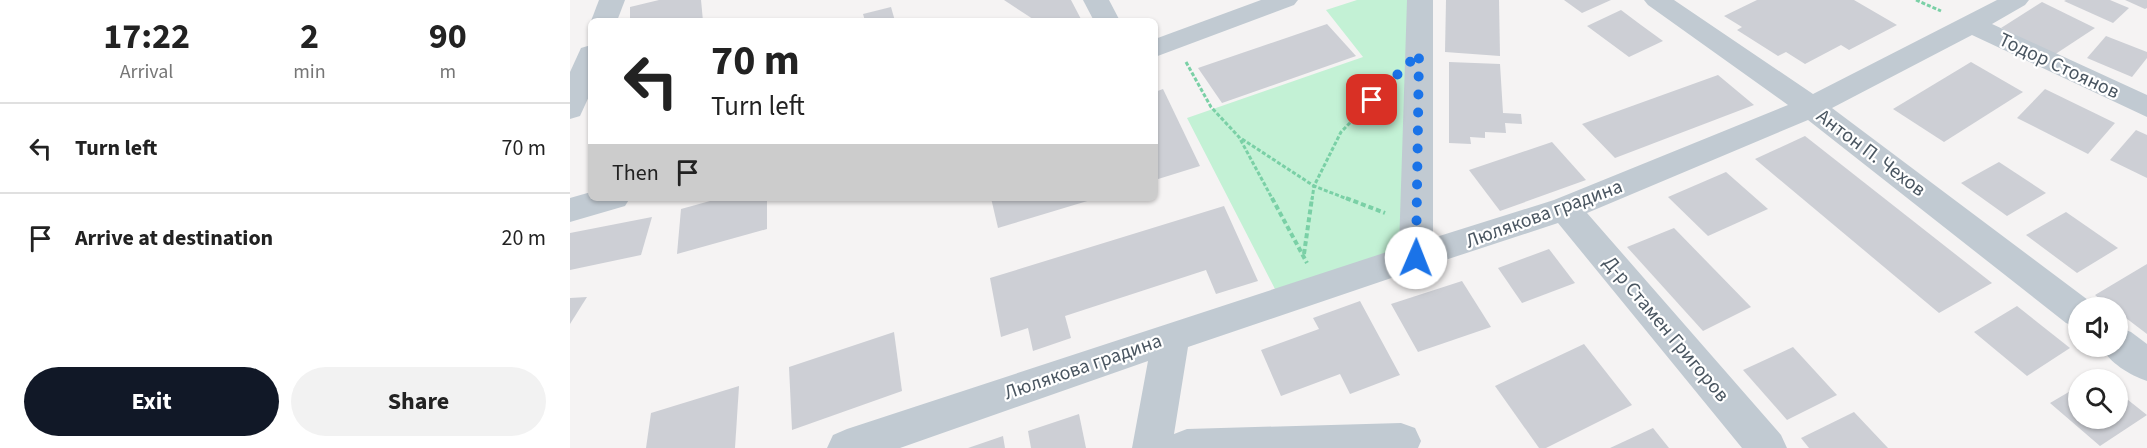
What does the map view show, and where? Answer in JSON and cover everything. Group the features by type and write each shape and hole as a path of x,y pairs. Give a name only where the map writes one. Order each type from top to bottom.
{"street":[{"path":"605,18 612,0"},
{"path":"1096,0 1105,18"},
{"path":"1165,46 1285,0"},
{"path":"1416,258 1420,0"},
{"name":"Антон П. Чехов","path":"1657,0 1810,107 2068,305"},
{"name":"Люлякова градина","path":"847,448 1317,288 1565,209 1810,107 1972,25 2016,0"},
{"name":"Тодор Стоянов","path":"1972,25 2147,107"},
{"path":"570,109 588,65"},
{"path":"570,210 603,201"},
{"name":"Д-р Стамен Григоров","path":"1565,209 1767,448"},
{"path":"1152,448 1171,337"},
{"path":"2128,351 2147,365"},
{"path":"1187,448 1401,441"}],"path":[{"path":"1165,46 1211,107 1239,137 1314,186 1395,217"},
{"path":"1304,255 1314,186 1341,132 1419,53"},
{"path":"1239,137 1304,255 1317,288"}],"green space":[{"path":"1357,0 1413,0 1404,251 1276,291 1187,118 1363,57 1326,10"}],"building":[{"path":"659,0 701,0 703,18 630,18 630,7"},
{"path":"1004,0 1071,0 1080,18 1031,18"},
{"path":"1446,0 1499,0 1500,56 1445,52"},
{"path":"1564,0 1611,0 1582,13"},
{"path":"1757,0 1854,0 1897,25 1849,50 1841,45 1805,64 1786,52 1778,56 1737,30 1742,27 1724,16"},
{"path":"2110,0 2129,8 2113,23 2064,1"},
{"path":"2125,0 2147,0 2147,8 2145,9"},
{"path":"2042,2 2095,28 2054,55 2001,28"},
{"path":"891,7 894,18 864,18 863,14"},
{"path":"1621,10 1663,41 1629,57 1587,26"},
{"path":"1327,24 1356,56 1222,103 1198,68"},
{"path":"2106,36 2147,52 2147,58 2132,77 2087,58"},
{"path":"1449,62 1500,64 1503,113 1521,114 1522,124 1505,123 1506,133 1485,132 1485,138 1470,137 1471,144 1449,143"},
{"path":"1971,62 2023,92 1944,142 1893,109"},
{"path":"1718,75 1754,105 1615,158 1582,124"},
{"path":"1163,89 1200,166 1158,179 1158,91"},
{"path":"2045,89 2115,123 2088,154 2017,118"},
{"path":"2136,130 2147,135 2147,178 2110,160"},
{"path":"1805,136 1992,283 1939,313 1755,159"},
{"path":"1552,142 1586,180 1500,211 1469,170"},
{"path":"1999,162 2046,193 2007,216 1961,183"},
{"path":"1726,172 1768,209 1708,236 1668,197"},
{"path":"710,201 767,201 767,229 677,254 681,209"},
{"path":"992,201 1087,201 998,228"},
{"path":"1224,206 1258,281 1216,294 1206,270 1065,316 1071,338 1033,351 1028,328 1001,337 990,278"},
{"path":"2066,212 2118,248 2077,273 2026,235"},
{"path":"652,217 641,255 570,270 570,233"},
{"path":"1674,228 1751,307 1703,331 1627,247"},
{"path":"1549,249 1575,283 1522,303 1498,268"},
{"path":"2147,264 2147,334 2128,320 2128,297 2097,297 2095,295"},
{"path":"1462,281 1491,327 1418,352 1391,304"},
{"path":"587,297 570,324 570,298"},
{"path":"1360,301 1400,375 1350,394 1340,374 1281,396 1261,350 1319,329 1313,318"},
{"path":"2017,306 2068,346 2068,349 2027,376 1974,332"},
{"path":"894,332 902,391 792,430 789,367"},
{"path":"1584,344 1632,405 1546,448 1539,448 1495,386"},
{"path":"1793,347 1837,395 1787,420 1743,370"},
{"path":"739,386 735,448 646,448 651,413"},
{"path":"2068,392 2068,418 2050,403"},
{"path":"2128,400 2147,415 2128,428"},
{"path":"1854,412 1888,448 1809,448 1801,438"},
{"path":"1079,414 1086,448 1031,448 1028,431"},
{"path":"1653,428 1669,448 1610,448"},
{"path":"2080,429 2126,429 2100,446"},
{"path":"1003,436 1005,448 968,448"}],"route":[{"path":"1372,100 1419,53 1416,258"}]}
